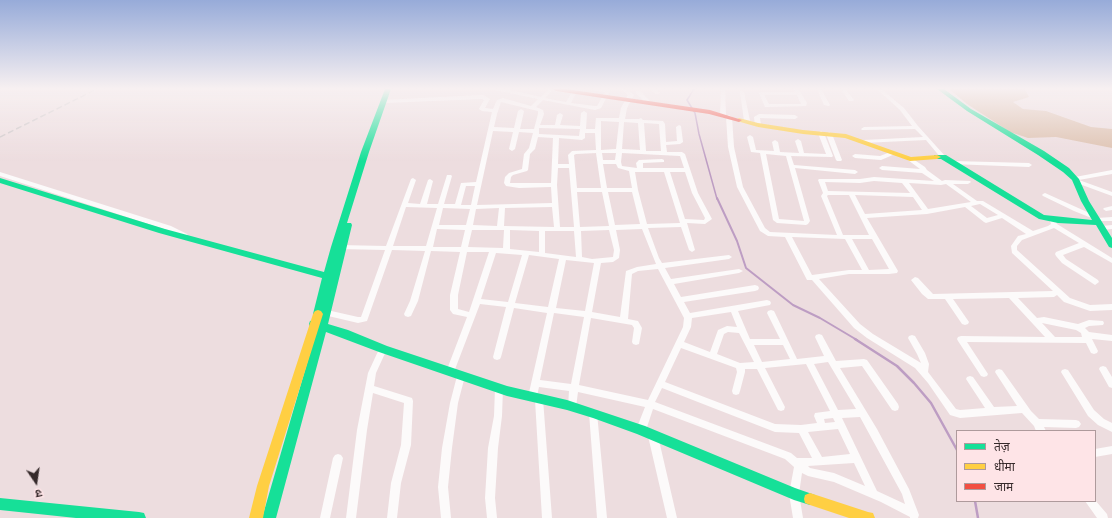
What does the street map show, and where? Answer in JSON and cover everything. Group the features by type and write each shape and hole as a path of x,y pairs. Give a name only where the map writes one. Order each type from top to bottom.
{"main road":[{"path":"269,518 339,247 382,113"},
{"path":"709,113 758,125 826,137 846,136 910,159 943,157 1042,217 1053,222 1098,222"},
{"path":"976,113 1001,130 1055,161 1076,180 1085,201 1111,242"},
{"path":"0,180 162,231 331,277"},
{"path":"256,518 264,486 318,326 327,313 331,277"},
{"path":"318,326 344,333 383,349 461,376 499,388 593,413 641,430 794,494 838,507 868,518"},
{"path":"0,504 63,514 139,518"}],"street":[{"path":"472,314 456,312 454,310 454,296 495,113"},
{"path":"512,149 520,113"},
{"path":"540,113 532,149 527,154 525,170 511,174 508,177 507,183 519,186 554,185"},
{"path":"581,149 584,113"},
{"path":"623,113 618,162 620,168 632,170 687,170"},
{"path":"745,113 746,122"},
{"path":"905,113 943,157"},
{"path":"557,126 560,115"},
{"path":"724,116 740,187 762,229 768,234 874,237"},
{"path":"758,125 758,117 795,117"},
{"path":"339,247 493,250 608,262 616,258 617,250 604,189 598,151 599,119 662,122 664,152"},
{"path":"641,120 643,152"},
{"path":"492,129 536,130 557,126 583,132"},
{"path":"663,144 680,142 679,127"},
{"path":"864,129 916,127"},
{"path":"536,130 556,136 583,132 598,132"},
{"path":"556,136 554,185 557,229"},
{"path":"750,137 753,151 830,156 826,137"},
{"path":"826,137 839,160"},
{"path":"864,142 927,138"},
{"path":"798,141 802,155"},
{"path":"776,142 777,153"},
{"path":"434,227 557,229 577,228 644,226 705,222 709,219 695,193 682,154 664,152 598,151 574,152 571,155 577,228 579,260"},
{"path":"763,152 776,220 779,222 806,223 807,221 788,154"},
{"path":"855,156 881,158 893,153"},
{"path":"910,159 923,168 924,171"},
{"path":"640,170 639,163 641,161 662,162"},
{"path":"600,162 618,162"},
{"path":"953,163 1029,165"},
{"path":"554,166 572,166"},
{"path":"791,166 855,172"},
{"path":"882,168 924,171 976,203"},
{"path":"632,170 634,190 644,226 660,266 680,300 687,316 687,327 650,404 641,430"},
{"path":"666,170 692,250"},
{"path":"1076,180 1112,172"},
{"path":"0,174 169,228 186,237"},
{"path":"408,314 414,301 449,176"},
{"path":"867,272 844,237 824,196 826,193 821,180 874,179 905,182 968,182"},
{"path":"327,313 358,320 364,319 413,180"},
{"path":"864,180 871,194"},
{"path":"1076,180 1112,194"},
{"path":"423,205 430,181"},
{"path":"905,182 927,212"},
{"path":"458,206 463,184 479,184"},
{"path":"574,190 634,190"},
{"path":"826,193 915,195"},
{"path":"787,235 810,278 849,272 889,272 894,270 874,237 851,193"},
{"path":"1045,195 1098,222 1112,227"},
{"path":"863,216 927,212 981,202 1032,234"},
{"path":"404,205 502,207 555,205"},
{"path":"966,205 986,221 1002,216"},
{"path":"502,207 506,251"},
{"path":"1098,222 1112,219"},
{"path":"1112,261 1084,244 1053,222 1050,228 1020,238 1014,246 1014,251 1067,300 1074,304 1083,304 1090,308 1112,307"},
{"path":"542,228 542,255"},
{"path":"1084,244 1058,254 1064,261 1095,282"},
{"path":"450,372 477,301 493,250"},
{"path":"497,357 526,253"},
{"path":"624,320 629,272 638,269 730,257"},
{"path":"547,518 535,383 563,258"},
{"path":"572,407 587,314 598,262"},
{"path":"670,282 739,271"},
{"path":"813,277 857,326 870,336 918,366 954,412 960,414 1025,409"},
{"path":"915,280 928,296 931,297 1054,294 1058,292"},
{"path":"680,300 755,288"},
{"path":"1011,294 1053,340"},
{"path":"947,296 966,322"},
{"path":"477,301 587,314 624,320 637,324 638,328 636,342"},
{"path":"687,316 767,302"},
{"path":"733,308 742,330 781,407"},
{"path":"772,313 795,362"},
{"path":"1036,321 1044,320 1078,327 1090,323 1100,323"},
{"path":"1078,327 1087,337 1094,351"},
{"path":"712,356 721,332 727,329 742,330"},
{"path":"819,337 906,492 914,516"},
{"path":"984,374 961,339 1053,340 1087,337 1112,338"},
{"path":"912,338 921,353 924,364 924,373"},
{"path":"748,342 786,342"},
{"path":"679,344 740,366 808,361 864,362 895,407"},
{"path":"351,518 362,430 372,373 383,349"},
{"path":"808,361 842,425 874,495"},
{"path":"736,391 741,372 740,366"},
{"path":"1102,369 1112,384"},
{"path":"999,372 1039,427 1076,424"},
{"path":"1065,372 1092,413 1101,422 1112,428"},
{"path":"446,518 443,487 447,448 454,403 461,376"},
{"path":"970,380 992,412"},
{"path":"535,383 574,388 650,404 788,456 797,464 813,474 834,478 874,495 914,516"},
{"path":"660,384 768,426 783,429 802,429 842,425"},
{"path":"370,388 409,401 406,445 396,483 392,518"},
{"path":"492,518 490,498 493,448 498,416 499,388"},
{"path":"593,413 602,518"},
{"path":"823,427 818,416 863,413"},
{"path":"802,429 819,462"},
{"path":"653,436 672,518"},
{"path":"1096,453 1112,450"},
{"path":"325,518 338,458"},
{"path":"797,464 857,458"},
{"path":"797,464 794,494 798,518"},
{"path":"1091,502 1104,518"},
{"path":"838,507 843,518"}],"shaded area":[{"path":"981,113 1052,113 1091,127 1112,129 1112,148 1056,137 1028,138 1010,132"}],"waterway":[{"path":"695,113 699,134 717,199"},
{"path":"717,198 737,241 746,268 793,305 820,318 857,340"},
{"path":"855,339 897,366 914,383 931,403 956,448"},
{"path":"975,502 978,518"}],"railway":[{"path":"0,137 48,113"}],"traffic: fast":[{"path":"318,314 335,247 365,152 379,113"},
{"path":"974,113 1041,153 1066,170 1075,179 1085,201 1112,245"},
{"path":"937,157 943,157 1042,217 1058,220 1099,223"},
{"path":"0,180 162,231 333,278"},
{"path":"269,518 323,326 348,225"},
{"path":"314,324 344,333 383,349 507,391 567,405 593,413 641,430 794,494 810,499"},
{"path":"0,504 139,518"}],"traffic: slow":[{"path":"739,120 758,125 803,132 846,136 910,159 937,157"},
{"path":"256,518 263,486 318,314"},
{"path":"810,499 868,518"}],"traffic: jam":[{"path":"714,113 739,120"}]}
